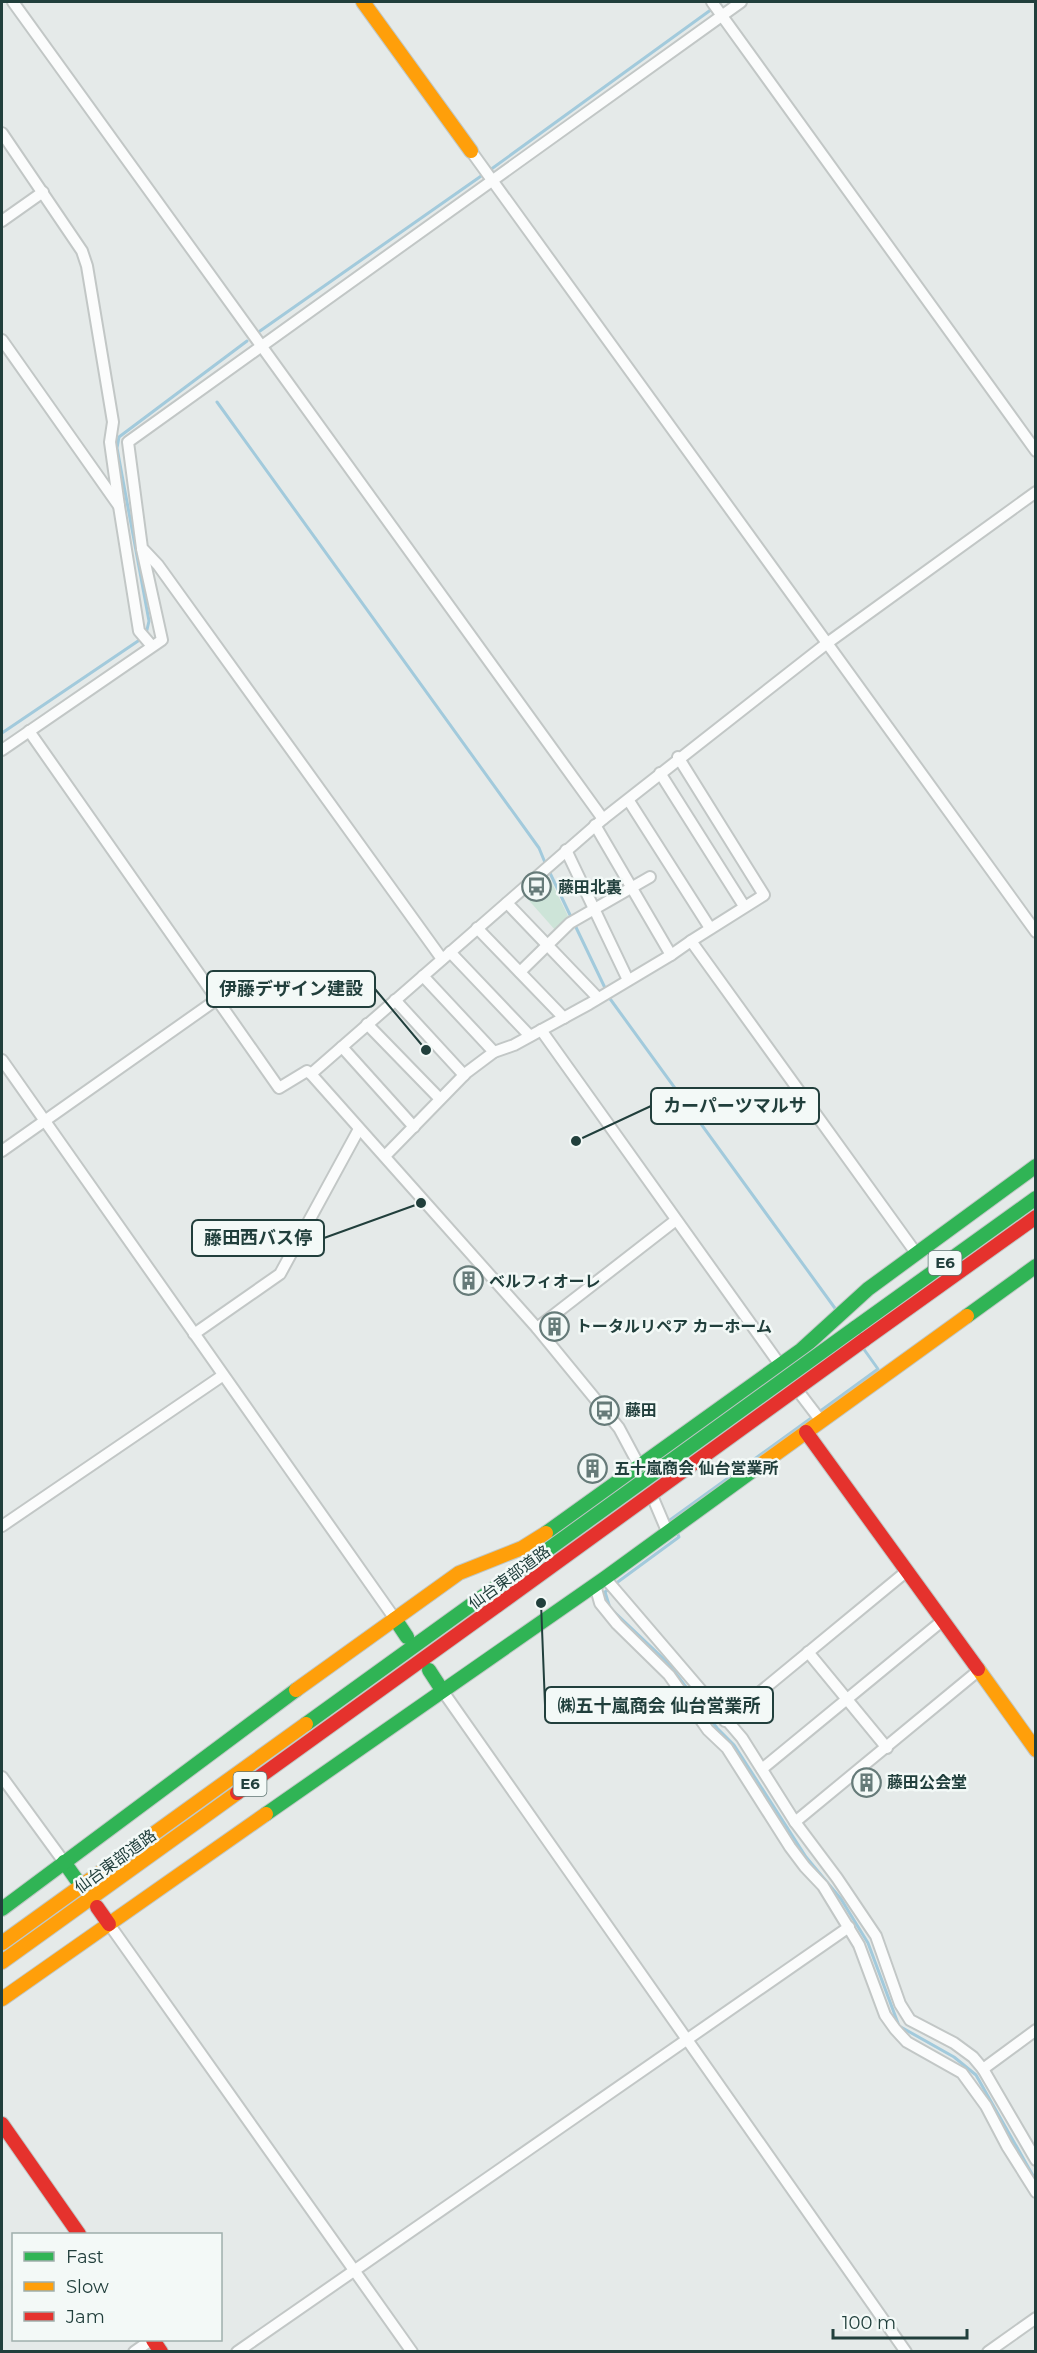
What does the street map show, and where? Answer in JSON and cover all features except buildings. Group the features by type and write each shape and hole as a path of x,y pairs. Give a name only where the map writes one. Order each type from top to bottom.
{"main road":[{"path":"363,2 471,151"},
{"path":"2,1909 459,1573 532,1542 641,1466 780,1365 916,1253 1035,1166"},
{"name":"仙台東部道路","path":"2,1943 1035,1198"},
{"name":"仙台東部道路","path":"2,1962 1035,1217"},
{"path":"2,1999 442,1690 602,1581 667,1531 806,1432 816,1416 1035,1266"},
{"path":"806,1432 1035,1750"},
{"path":"395,1619 407,1637"},
{"path":"429,1670 442,1690"},
{"path":"64,1862 76,1879"},
{"path":"97,1907 109,1924"},
{"path":"2,2124 78,2233"}],"street":[{"path":"13,2 599,822 632,887 671,954"},
{"path":"712,2 1035,451"},
{"path":"2,750 149,643 162,640 142,548 128,442 261,346 488,175 741,2"},
{"path":"2,133 82,251 91,283 113,422 110,442 140,633 149,643"},
{"path":"471,151 1035,932"},
{"path":"2,221 43,192"},
{"path":"2,340 119,506"},
{"path":"311,1074 566,850 628,801 678,757 826,644 1035,492"},
{"path":"142,548 165,575 446,956 530,1036"},
{"path":"29,731 279,1088 307,1071 311,1074 537,1328 619,1428 641,1466 667,1531"},
{"path":"385,1156 464,1074 494,1052 514,1046 564,1018 764,895 678,757"},
{"path":"660,773 744,906"},
{"path":"628,801 710,928"},
{"path":"566,850 627,980"},
{"path":"520,972 574,921 650,877"},
{"path":"507,903 547,947 605,994"},
{"path":"477,928 564,1018"},
{"path":"691,941 916,1253"},
{"path":"423,976 494,1052"},
{"path":"2,1151 216,1000"},
{"path":"395,1000 464,1074"},
{"path":"367,1024 440,1099"},
{"path":"540,1030 816,1416"},
{"path":"342,1047 414,1127"},
{"path":"2,1060 395,1619"},
{"path":"194,1334 280,1274 359,1129"},
{"path":"537,1328 676,1220"},
{"path":"2,1526 222,1376"},
{"path":"725,1721 907,1571"},
{"path":"602,1581 668,1649 725,1721 742,1738 795,1822 837,1878 876,1936 900,2004 910,2020 954,2043 973,2056 983,2069 1035,2160"},
{"path":"602,1581 600,1603 617,1624 669,1676 708,1730 727,1748 790,1847 823,1886 859,1945 885,2015 907,2042 962,2073 986,2106 1035,2192"},
{"path":"762,1769 942,1621"},
{"path":"808,1653 887,1748"},
{"path":"795,1822 978,1671"},
{"path":"442,1690 906,2352"},
{"path":"2,1777 64,1862"},
{"path":"109,1924 412,2352"},
{"path":"237,2352 849,1927"},
{"path":"983,2069 1035,2030"},
{"path":"988,2352 1035,2318"},
{"path":"134,2352 150,2341"}],"green space":[{"path":"549,877 569,918 556,931 525,896"}],"waterway":[{"path":"490,170 712,9"},
{"path":"260,331 484,174"},
{"path":"146,634 149,621 117,448 119,437 247,341"},
{"path":"217,402 539,848 546,865"},
{"path":"2,733 141,639"},
{"path":"549,871 606,990"},
{"path":"608,996 837,1311"},
{"path":"819,1412 878,1369 863,1348"},
{"path":"670,1520 814,1416"},
{"path":"615,1584 679,1537 677,1532"},
{"path":"610,1588 605,1592 610,1608 667,1662 717,1728 734,1745 806,1857 841,1899 868,1943 899,2026 954,2057 976,2075 1036,2181"}],"traffic: fast":[{"path":"546,1533 801,1350 868,1289 1036,1166"},
{"path":"855,1328 1036,1198"},
{"path":"967,1316 1036,1266"},
{"path":"489,1592 855,1328"},
{"path":"266,1814 605,1578 759,1466"},
{"path":"306,1724 489,1592"},
{"path":"395,1619 407,1637"},
{"path":"429,1670 442,1690"},
{"path":"2,1909 296,1690"},
{"path":"64,1862 76,1879"}],"traffic: slow":[{"path":"363,2 471,151"},
{"path":"759,1466 967,1316"},
{"path":"296,1690 459,1573 522,1548 546,1533"},
{"path":"978,1669 1036,1750"},
{"path":"2,1943 306,1724"},
{"path":"2,1962 237,1793"},
{"path":"2,1999 266,1814"}],"traffic: jam":[{"path":"864,1340 1036,1217"},
{"path":"498,1605 864,1340"},
{"path":"806,1432 978,1669"},
{"path":"237,1793 498,1605"},
{"path":"97,1907 109,1924"},
{"path":"2,2124 78,2233"},
{"path":"154,2341 161,2352"}],"place":[{"name":"藤田北裏","path":"537,887"},
{"name":"伊藤デザイン建設","path":"426,1050"},
{"name":"カーパーツマルサ","path":"576,1141"},
{"name":"藤田西バス停","path":"421,1203"},
{"name":"ベルフィオーレ","path":"468,1281"},
{"name":"トータルリペア カーホーム","path":"555,1326"},
{"name":"藤田","path":"604,1410"},
{"name":"五十嵐商会 仙台営業所","path":"593,1468"},
{"name":"㈱五十嵐商会 仙台営業所","path":"541,1603"},
{"name":"藤田公会堂","path":"866,1782"}]}
